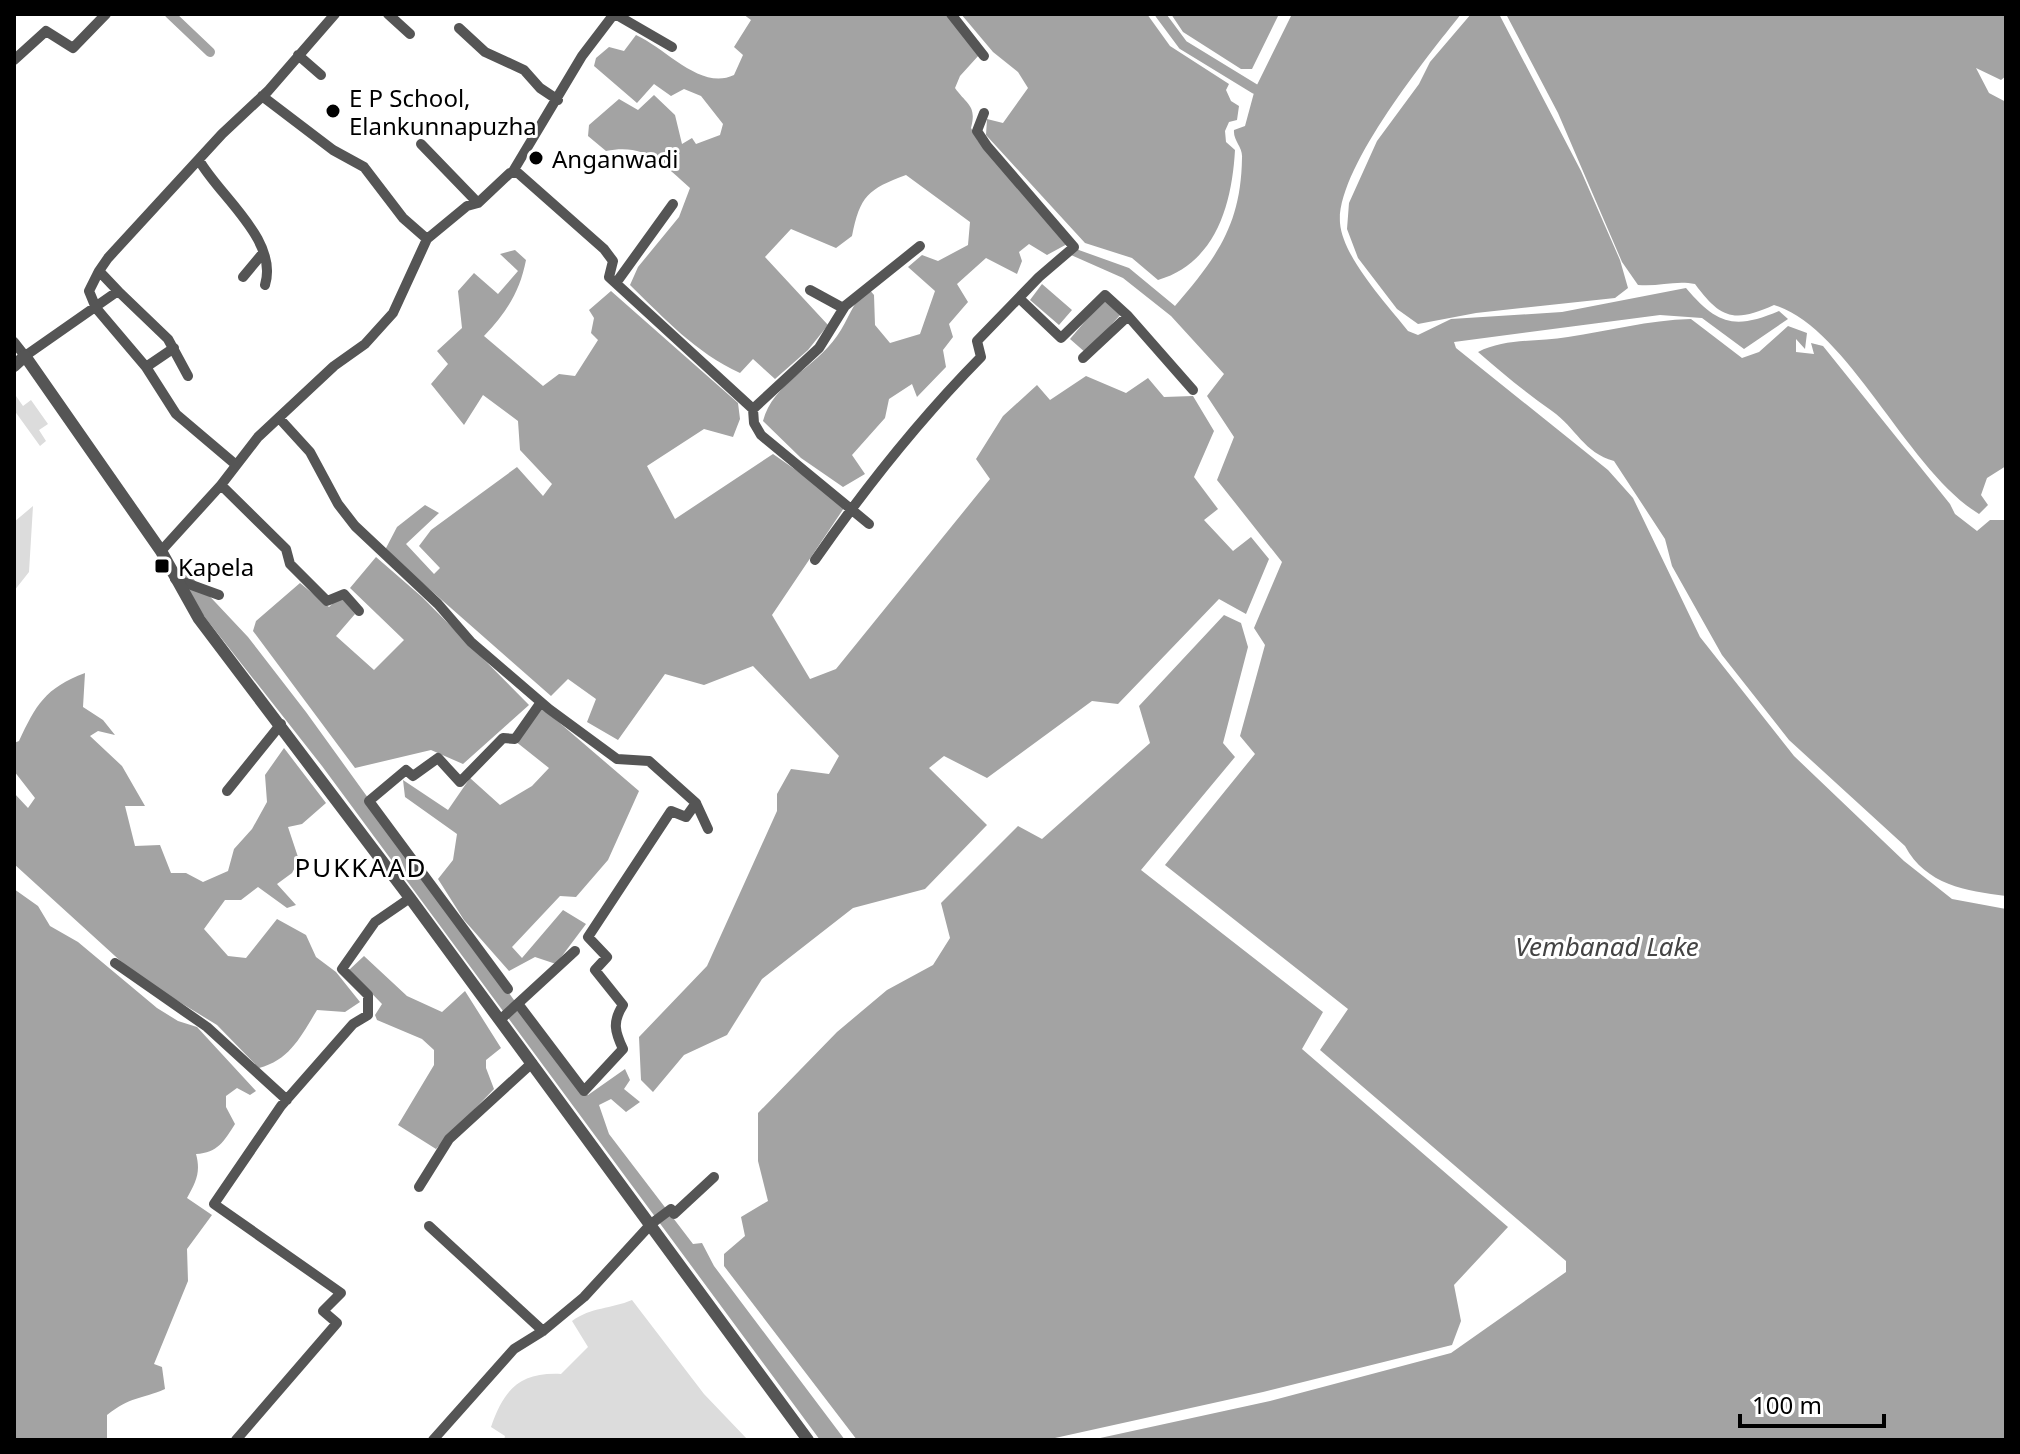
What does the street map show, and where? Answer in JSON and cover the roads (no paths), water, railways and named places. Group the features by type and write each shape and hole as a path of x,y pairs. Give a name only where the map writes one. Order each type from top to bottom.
{"street":[{"path":"14,60 46,31 73,48 106,14"},
{"path":"235,464 176,414 146,367 96,308 89,291 99,271 335,14"},
{"path":"388,14 410,34"},
{"path":"161,551 279,418 334,366 365,344 393,313 427,239 467,206 478,203 512,173 582,56 615,14 672,47"},
{"path":"951,14 984,56"},
{"path":"459,28 485,52 524,70 540,88 558,100"},
{"path":"298,55 321,75"},
{"path":"262,96 333,150 364,167 403,218 427,239"},
{"path":"815,560 932,407 981,357 977,341 1074,247 987,146 977,131 984,113"},
{"path":"421,144 478,203"},
{"path":"199,160 262,245 268,277 265,285"},
{"path":"512,173 518,173 604,249 613,261 609,277 753,409 754,423 761,435 869,524"},
{"path":"616,283 673,204"},
{"path":"753,409 819,348 843,308 920,246"},
{"path":"243,277 263,253"},
{"path":"99,271 174,348 188,376"},
{"path":"810,290 843,308"},
{"path":"14,366 118,291"},
{"path":"1019,298 1061,338 1105,295 1128,316 1193,390"},
{"path":"1083,358 1128,316"},
{"path":"14,342 161,551 173,579 199,619 281,724 808,1440"},
{"path":"146,367 174,348"},
{"path":"279,418 310,452 338,504 355,526 438,604 471,642 541,702 617,759 649,761 696,803 708,829"},
{"path":"221,485 286,549 290,564 327,601 344,594 359,611"},
{"path":"173,579 219,595"},
{"path":"508,989 369,801 406,770 413,776 438,758 460,782 503,738 515,739 541,702"},
{"path":"227,791 281,724"},
{"path":"519,1005 584,1091 623,1049 615,1032 616,1017 623,1005 595,970 607,957 588,937 671,811 686,817 696,803"},
{"path":"236,1440 337,1323 323,1311 341,1293 214,1204 287,1100 353,1024 368,1015 368,995 342,969 375,922 410,898"},
{"path":"500,1020 575,951"},
{"path":"115,963 207,1027 287,1100"},
{"path":"419,1187 449,1139 532,1063"},
{"path":"433,1440 514,1349 543,1331 584,1297 651,1224 671,1209 674,1214 714,1177"},
{"path":"429,1226 543,1331"}],"water":[{"path":"743,14 947,14 979,55 960,76 955,88 972,110 971,128 978,141 1069,243 1047,255 1029,244 1019,252 1022,261 1017,274 986,258 957,284 968,302 949,324 953,337 943,350 946,367 917,397 912,384 889,399 885,418 852,455 865,474 843,487 801,458 763,421 768,408 785,386 828,347 868,288 874,295 875,325 890,343 920,334 935,291 908,267 922,255 938,261 968,245 970,222 906,175 868,196 858,212 852,236 836,248 791,229 765,257 828,325 808,350 775,379 753,359 740,373 724,365 668,322 630,285 638,267 679,217 690,188 652,157 632,150 606,151 588,136 589,125 619,99 638,110 654,95 675,115 682,144 692,138 696,144 720,135 723,124 701,96 684,89 671,96 654,84 637,103 594,66 596,58 609,47 624,51 636,35 697,73 722,78 734,75 743,55 734,47 751,20"},
{"path":"961,14 1147,14 1170,46 1229,84 1226,90 1231,101 1239,106 1237,120 1229,122 1225,131 1226,142 1235,150 1230,191 1217,229 1194,260 1178,272 1158,280 1132,258 1085,243 986,135 987,119 1003,123 1028,88 1018,72 993,52"},
{"path":"1171,14 1279,14 1252,69 1241,69 1183,32"},
{"name":"Vembanad Lake","path":"1292,14 1461,14 1386,114 1352,174 1343,200 1340,223 1349,251 1367,280 1408,331 1418,335 1451,319 1562,312 1686,288 1718,317 1739,322 1779,311 1788,319 1744,349 1702,318 1660,315 1454,342 1456,348 1608,470 1633,498 1700,637 1794,756 1904,861 1952,899 2006,909 2006,1440 1091,1440 1270,1401 1451,1353 1566,1272 1566,1261 1320,1050 1348,1009 1165,865 1255,754 1240,736 1265,645 1254,628 1282,562 1217,480 1234,437 1207,396 1224,374 1171,316 1123,278 1071,255 1076,249 1129,268 1175,306 1203,272 1224,239 1241,182 1242,158 1234,130 1245,126 1255,89"},
{"path":"1471,14 1499,14 1581,171 1620,260 1628,288 1615,298 1476,313 1418,324 1397,309 1358,258 1347,229 1349,203 1377,141 1419,84 1430,62"},
{"path":"1506,14 2006,14 2006,76 2001,80 1976,68 1989,93 2006,102 2006,466 1987,478 1981,495 1988,505 1979,514 1927,466 1852,369 1801,318 1774,305 1748,314 1729,314 1713,305 1695,284 1638,285 1622,262 1558,113"},
{"path":"515,250 526,260 520,282 506,310 484,336 543,386 559,374 575,376 598,340 591,333 594,318 589,310 611,291 738,403 740,419 733,437 704,429 647,466 675,519 773,454 846,505 772,615 810,679 836,669 990,479 976,459 1003,416 1037,385 1050,400 1086,376 1126,393 1148,378 1164,397 1193,396 1214,431 1194,477 1218,509 1204,520 1233,551 1251,537 1269,559 1246,614 1219,599 1118,704 1092,701 987,778 944,756 929,768 987,825 925,889 853,908 762,979 727,1035 684,1055 653,1092 641,1080 639,1037 707,966 777,811 777,794 791,769 829,774 839,756 753,666 704,685 665,674 618,740 587,722 596,699 568,679 551,696 385,550 397,527 425,505 439,513 406,544 434,574 440,568 419,546 431,530 517,467 543,496 552,484 520,450 518,421 483,395 464,425 431,384 448,364 437,351 462,328 458,291 474,273 498,294 518,271 500,254"},
{"path":"1042,284 1072,310 1059,325 1030,300"},
{"path":"1104,299 1121,314 1086,353 1070,339"},
{"path":"1691,319 1742,358 1759,352 1788,326 1807,333 1805,349 1796,339 1796,352 1814,354 1811,343 1823,346 1955,514 1977,531 1990,520 2006,520 2006,896 1948,884 1924,870 1905,846 1789,740 1722,655 1672,566 1665,539 1614,461 1595,452 1560,418 1478,352 1510,342 1557,339"},
{"path":"376,557 422,597 529,705 463,764 431,750 355,768 253,631 256,621 300,583 329,607 340,596 355,614 336,636 374,670 404,640 350,588"},
{"path":"184,569 248,637 306,712 579,1090 588,1095 625,1069 630,1080 624,1089 640,1102 626,1112 611,1099 599,1105 609,1134 693,1244 702,1243 714,1266 845,1440 820,1440 322,766 200,611 178,571"},
{"path":"1224,615 1241,623 1248,647 1223,743 1235,757 1141,870 1323,1012 1302,1049 1508,1227 1454,1285 1461,1321 1452,1345 1263,1392 1046,1440 857,1440 724,1266 724,1254 745,1236 741,1217 768,1201 758,1161 758,1113 837,1032 887,990 933,965 950,938 941,903 1018,826 1042,839 1150,743 1139,706"},
{"path":"85,673 83,707 103,720 115,735 98,731 90,736 122,766 145,806 125,806 135,846 160,845 171,873 186,873 203,882 228,871 234,849 252,829 267,802 265,775 284,748 326,803 302,824 288,827 299,860 292,873 277,884 296,905 287,908 258,887 241,900 225,900 204,929 228,956 246,958 277,919 306,935 316,957 336,972 360,1002 345,1012 317,1010 294,1046 270,1064 259,1068 217,1025 137,976 14,864 14,793 28,808 35,798 14,771 14,743 19,741 43,699 60,685"},
{"path":"541,707 639,791 608,860 576,897 560,896 512,947 522,958 563,910 586,924 556,964 535,957 509,971 464,920 438,879 453,860 457,834 405,797 403,780 448,810 470,778 500,805 532,786 549,768 515,741"},
{"path":"14,889 38,906 50,926 78,942 157,1008 178,1021 197,1027 256,1091 250,1095 237,1088 226,1096 226,1107 235,1124 215,1149 196,1154 197,1177 187,1198 212,1215 187,1249 188,1281 154,1364 162,1367 165,1389 129,1401 107,1415 107,1440 14,1440"},
{"path":"364,956 407,996 442,1012 465,991 501,1048 486,1060 494,1089 436,1149 398,1125 434,1065 434,1050 422,1039 377,1020 375,1015 382,1004 349,970"}],"waterway":[{"path":"170,14 210,52"},
{"path":"1160,14 1183,45 1255,89"}],"place":[{"name":"E P School, Elankunnapuzha","path":"333,111"},
{"name":"Anganwadi","path":"536,158"},
{"name":"Kapela","path":"162,566"}],"district":[{"name":"PUKKAAD","path":"361,867"}]}
